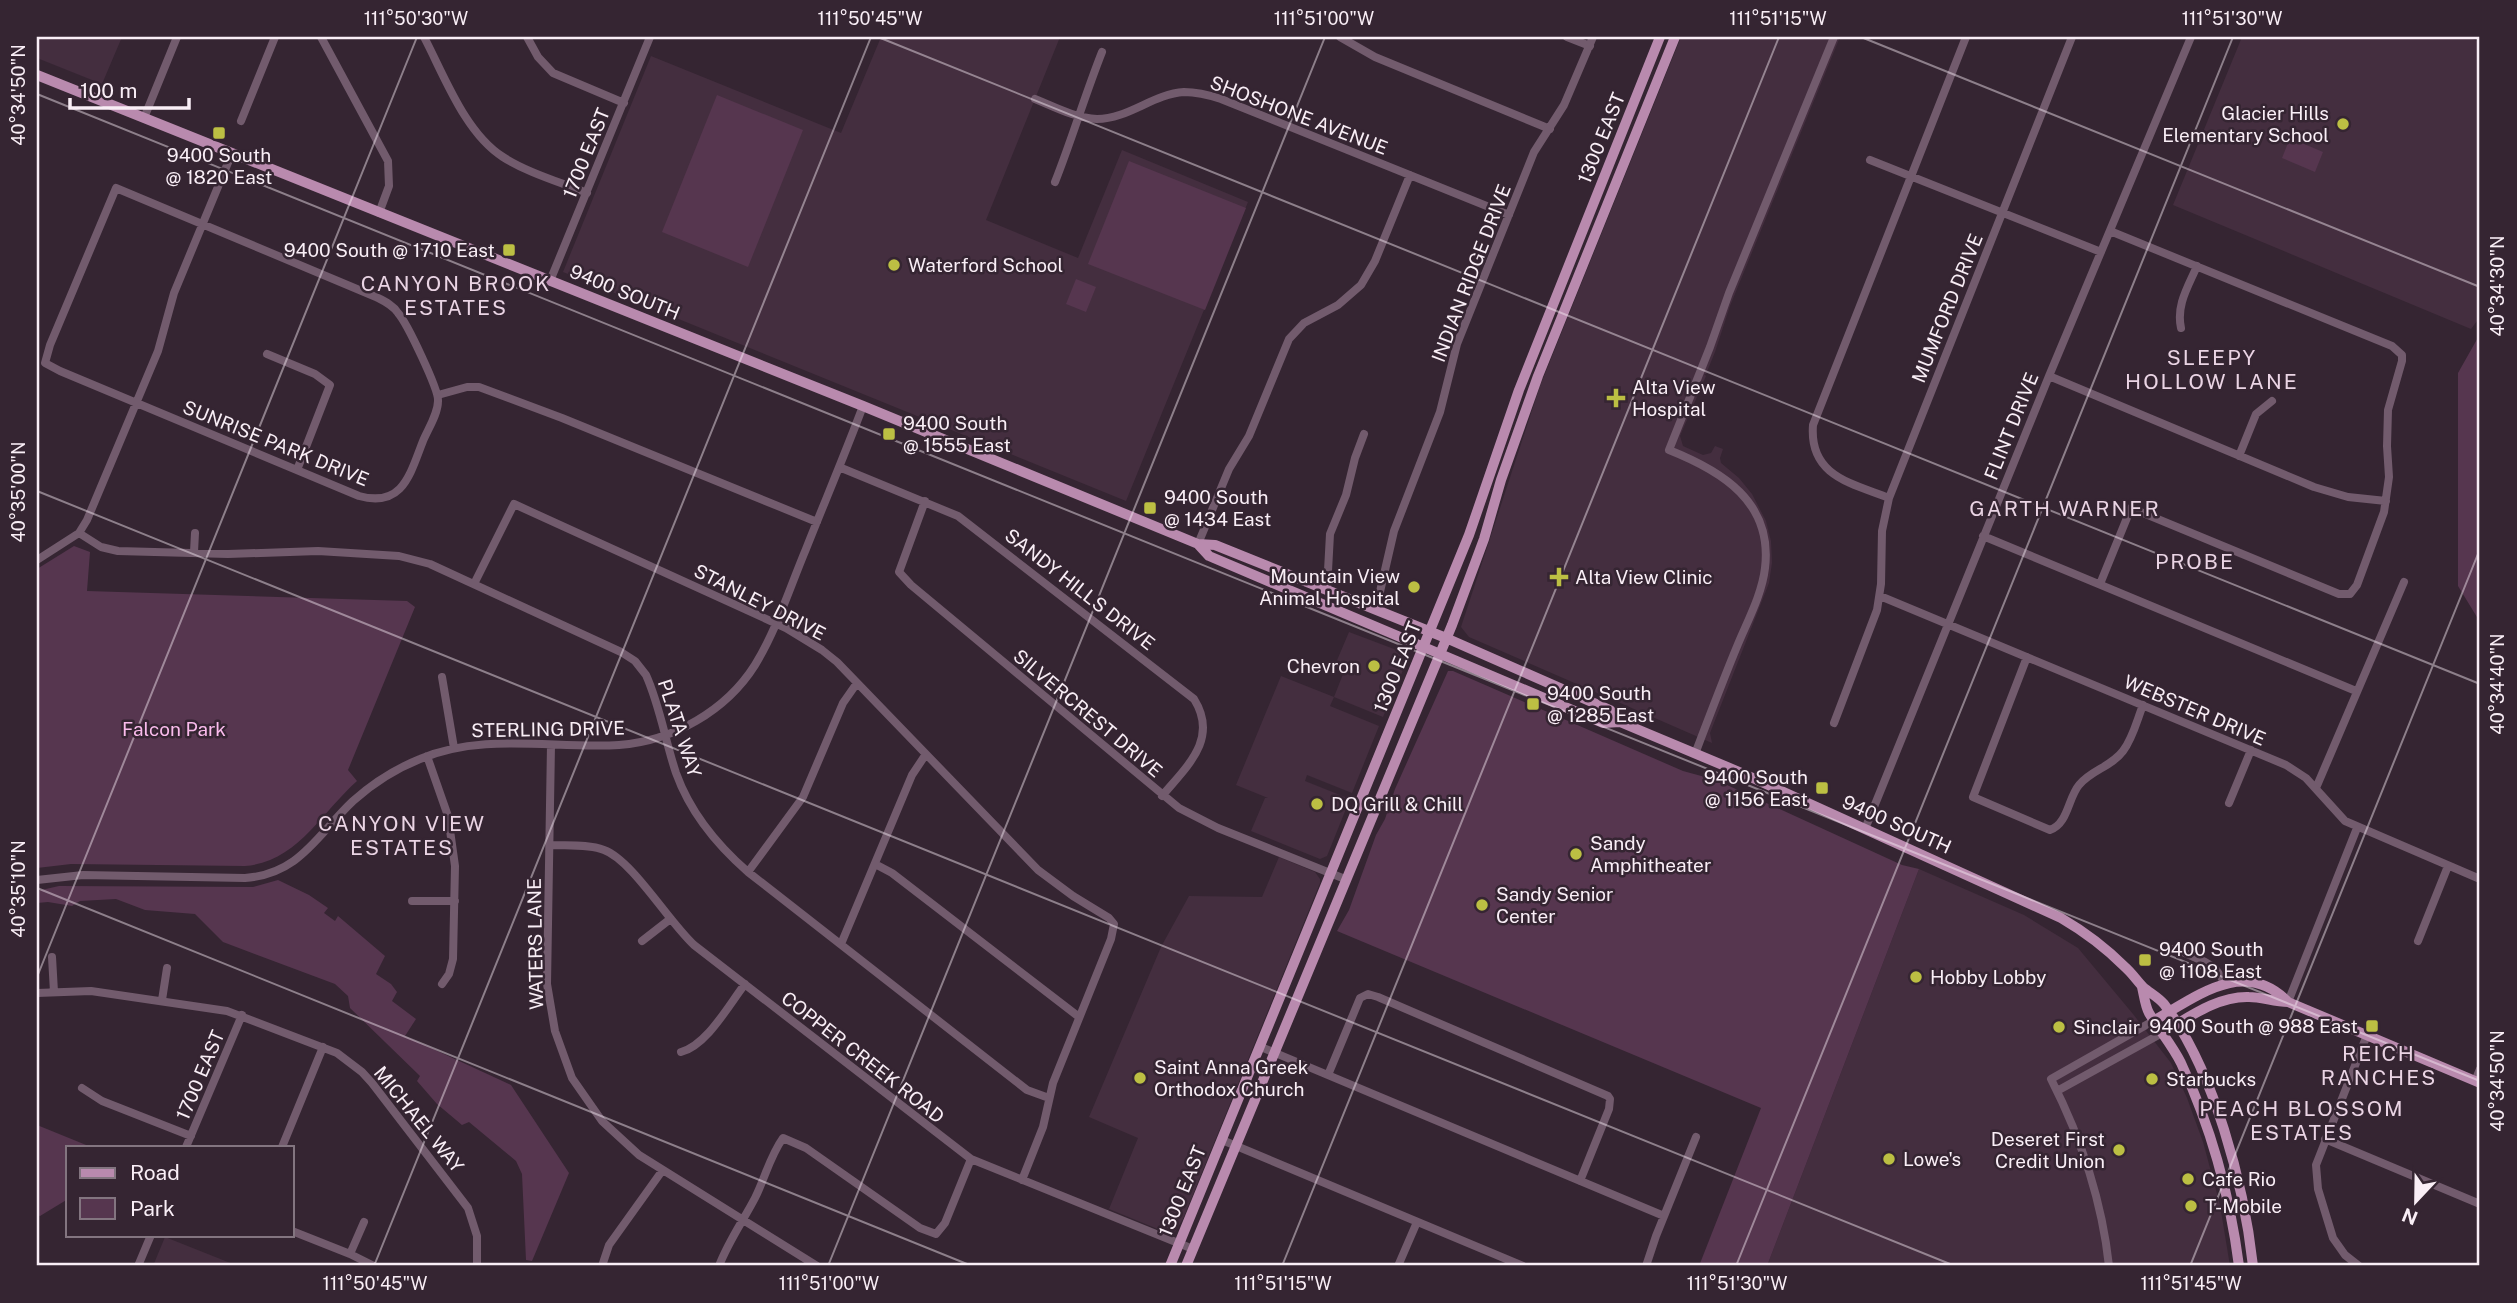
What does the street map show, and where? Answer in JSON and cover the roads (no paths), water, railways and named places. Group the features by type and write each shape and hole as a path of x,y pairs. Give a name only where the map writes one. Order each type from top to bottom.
{"main road":[{"name":"1300 EAST","path":"1170,1266 1333,874 1469,535 1519,390 1660,37"},
{"name":"1300 EAST","path":"1186,1266 1446,638 1484,539 1501,480 1538,376 1675,37"},
{"name":"9400 SOUTH","path":"37,75 1198,544 1215,545 1430,631 1610,710 1620,722"},
{"name":"9400 SOUTH","path":"1198,544 1209,556 1603,723 1620,722 2062,918 2109,952 2142,987 2161,1001 2177,1024 2200,1071 2227,1142 2245,1214 2253,1266"},
{"path":"2155,1020 2206,990 2225,983 2257,984 2278,992 2288,1002 2478,1082"},
{"name":"9400 SOUTH","path":"2142,987 2148,1011 2164,1032 2186,1075 2212,1141 2227,1198 2239,1266"},
{"path":"2164,1032 2209,1006 2228,999 2252,997 2288,1002"}],"street":[{"path":"144,118 177,37"},
{"path":"241,121 275,37"},
{"path":"321,37 387,161 389,186 379,213"},
{"path":"424,37 470,124 491,148 518,165 587,193"},
{"path":"527,37 538,57 553,73 624,103"},
{"name":"1700 EAST","path":"550,281 650,37"},
{"path":"1340,37 1375,57 1550,129"},
{"path":"1567,37 1590,46"},
{"name":"INDIAN RIDGE DRIVE","path":"1376,609 1394,531 1443,404 1453,355 1534,152 1564,105 1593,37"},
{"path":"1695,754 1757,599 1765,569 1765,549 1757,516 1744,495 1710,468 1669,450 1811,88 1835,37"},
{"path":"1889,498 1834,477 1823,465 1814,447 1813,425 1966,37"},
{"name":"MUMFORD DRIVE","path":"1834,723 1872,626 1880,596 1882,531 1889,498 2072,37"},
{"name":"FLINT DRIVE","path":"1865,829 2190,37"},
{"path":"1055,182 1075,133 1102,52"},
{"name":"SHOSHONE AVENUE","path":"1035,99 1079,116 1099,119 1116,116 1169,94 1200,93 1221,99 1509,215"},
{"path":"37,560 79,533 88,520 162,339 174,293 232,153"},
{"path":"1870,160 2101,252"},
{"path":"1198,544 1229,469 1249,436 1289,338 1304,323 1338,304 1361,285 1369,274 1410,175"},
{"name":"SUNRISE PARK DRIVE","path":"202,225 116,188 50,345 45,363 372,499 393,495 401,489 411,472 437,408 438,395"},
{"path":"202,225 388,303 398,311 404,322 438,395 467,387 488,390 817,522"},
{"path":"2100,584 2131,508 2339,594 2350,594 2357,584 2375,538 2386,501 2389,477 2386,446 2388,410 2402,355 2383,343 2110,230"},
{"path":"2181,328 2180,305 2197,266"},
{"path":"267,354 315,374 330,385 298,470"},
{"path":"2049,376 2331,493 2386,501"},
{"path":"2239,456 2256,414 2272,401"},
{"name":"STERLING DRIVE","path":"37,880 73,875 245,878 267,875 286,867 304,854 353,802 374,784 427,755 488,744 621,745 666,736 703,716 731,695 755,665 775,623 863,407"},
{"path":"1327,589 1330,534 1346,495 1364,434"},
{"name":"SANDY HILLS DRIVE","path":"839,467 948,510 968,523 1194,699 1203,718 1200,747 1162,796"},
{"name":"SILVERCREST DRIVE","path":"925,501 899,572 1162,796 1206,823 1345,879"},
{"name":"STANLEY DRIVE","path":"474,584 514,504 775,623 822,650 1038,870 1114,924 1111,939 1080,1017"},
{"name":"PLATA WAY","path":"79,533 109,550 318,551 399,556 430,564 621,652 635,661 646,675 653,690 676,773 697,814 720,845 748,872 1027,1090 1049,1098"},
{"path":"194,552 195,533"},
{"path":"1983,536 2356,691"},
{"path":"2316,788 2404,582"},
{"name":"WEBSTER DRIVE","path":"1880,596 2298,771 2336,813 2357,828 2480,879"},
{"path":"2027,657 1973,796 2050,830 2060,824 2082,781 2107,766 2125,748 2143,705"},
{"path":"442,677 454,748"},
{"path":"748,872 803,797 843,703 857,683"},
{"name":"WATERS LANE","path":"551,745 547,984 562,1055 586,1100 619,1139 662,1171 817,1266"},
{"path":"2229,803 2251,750"},
{"path":"841,944 912,775 926,754"},
{"path":"427,755 450,825 454,855 453,959 449,974 442,984"},
{"path":"2288,1002 2357,828"},
{"name":"COPPER CREEK ROAD","path":"550,845 592,847 611,853 629,868 669,920 694,945 971,1159 1193,1250"},
{"path":"875,864 892,873 1080,1017 1053,1083 1043,1127 1022,1180"},
{"path":"2418,941 2448,866"},
{"path":"412,901 455,901"},
{"path":"642,941 669,920"},
{"path":"2163,953 2176,949 2206,962 2215,968 2225,983"},
{"path":"52,957 54,992"},
{"path":"162,1000 167,968"},
{"path":"681,1052 691,1049 702,1040 745,984"},
{"name":"MICHAEL WAY","path":"37,993 91,991 214,1007 242,1015 337,1054 362,1072 461,1196 474,1222 477,1266"},
{"path":"1328,1075 1358,1002 1368,994 1599,1090 1611,1099 1608,1113 1580,1181"},
{"name":"1700 EAST","path":"186,1146 242,1015"},
{"path":"2109,1266 2092,1180 2081,1145 2051,1079 2155,1020"},
{"path":"2057,1091 2164,1032"},
{"path":"2359,1266 2345,1255 2333,1238 2318,1189 2316,1165 2367,1035"},
{"path":"282,1146 323,1047"},
{"path":"1261,1047 1664,1216"},
{"path":"2478,1082 2480,1069"},
{"path":"82,1088 102,1101 191,1136"},
{"path":"1646,1266 1696,1137"},
{"path":"719,1266 783,1138 806,1148 920,1228 936,1234 945,1223 971,1159"},
{"path":"2325,1139 2480,1204"},
{"path":"1222,1140 1523,1266"},
{"path":"601,1266 609,1245 662,1171"},
{"path":"350,1254 364,1222"},
{"path":"1398,1266 1417,1222"},
{"path":"294,1232 374,1266"},
{"path":"138,1266 151,1236"}],"place":[{"name":"Glacier Hills Elementary School","path":"2343,124"},
{"name":"9400 South @ 1820 East","path":"219,133"},
{"name":"9400 South @ 1710 East","path":"509,250"},
{"name":"Waterford School","path":"894,265"},
{"name":"Alta View Hospital","path":"1616,398"},
{"name":"9400 South @ 1555 East","path":"889,434"},
{"name":"9400 South @ 1434 East","path":"1150,508"},
{"name":"Alta View Clinic","path":"1559,577"},
{"name":"Mountain View Animal Hospital","path":"1414,587"},
{"name":"Chevron","path":"1374,666"},
{"name":"9400 South @ 1285 East","path":"1533,704"},
{"name":"9400 South @ 1156 East","path":"1822,788"},
{"name":"DQ Grill & Chill","path":"1317,804"},
{"name":"Sandy Amphitheater","path":"1576,854"},
{"name":"Sandy Senior Center","path":"1482,905"},
{"name":"9400 South @ 1108 East","path":"2145,960"},
{"name":"Hobby Lobby","path":"1916,977"},
{"name":"9400 South @ 988 East","path":"2372,1026"},
{"name":"Sinclair","path":"2059,1027"},
{"name":"Saint Anna Greek Orthodox Church","path":"1140,1078"},
{"name":"Starbucks","path":"2152,1079"},
{"name":"Deseret First Credit Union","path":"2119,1150"},
{"name":"Lowe's","path":"1889,1159"},
{"name":"Cafe Rio","path":"2188,1179"},
{"name":"T-Mobile","path":"2191,1206"}],"district":[{"name":"CANYON BROOK ESTATES","path":"456,296"},
{"name":"SLEEPY HOLLOW LANE","path":"2212,370"},
{"name":"GARTH WARNER","path":"2065,509"},
{"name":"PROBE","path":"2195,562"},
{"name":"CANYON VIEW ESTATES","path":"402,836"},
{"name":"REICH RANCHES","path":"2379,1066"},
{"name":"PEACH BLOSSOM ESTATES","path":"2302,1121"}],"park label":[{"name":"Falcon Park","path":"174,729"}]}
